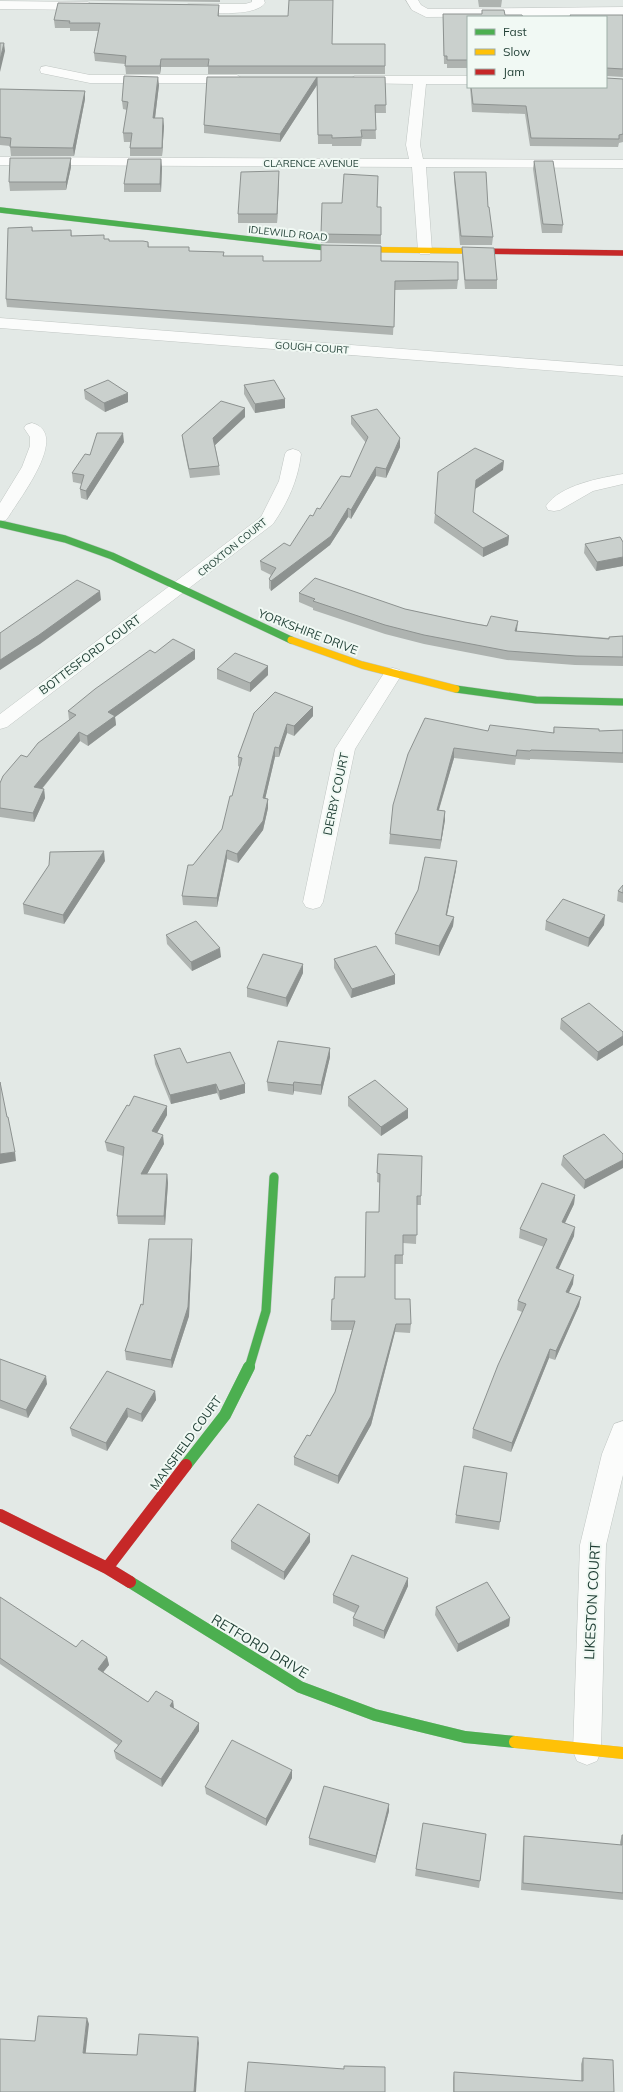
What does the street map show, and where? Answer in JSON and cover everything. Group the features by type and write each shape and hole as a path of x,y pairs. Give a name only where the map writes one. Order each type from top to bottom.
{"street":[{"path":"178,8 240,8 256,5 259,3 258,0"},
{"path":"412,0 416,7 426,13 623,11"},
{"path":"0,5 101,6"},
{"path":"46,70 90,78 247,79"},
{"path":"341,80 467,80"},
{"path":"420,80 413,145 414,156 419,164 425,251"},
{"name":"CLARENCE AVENUE","path":"0,161 623,164"},
{"name":"IDLEWILD ROAD","path":"0,210 312,248 623,253"},
{"name":"GOUGH COURT","path":"0,323 623,371"},
{"path":"0,516 34,460 39,446 39,436 32,428"},
{"name":"CROXTON COURT","path":"179,588 267,520 280,499 292,468 293,454"},
{"path":"554,506 572,492 588,486 623,479"},
{"name":"YORKSHIRE DRIVE","path":"0,524 43,532 87,546 179,588 266,631 324,653 393,674 478,693 525,699 623,702"},
{"name":"BOTTESFORD COURT","path":"0,722 179,588"},
{"name":"DERBY COURT","path":"313,902 345,749 393,674"},
{"name":"MANSFIELD COURT","path":"107,1568 225,1415 249,1368 266,1311 274,1177"},
{"name":"LIKESTON COURT","path":"587,1751 593,1545 615,1454 623,1432"},
{"name":"RETFORD DRIVE","path":"0,1515 107,1568 300,1687 376,1715 466,1737 587,1751 623,1753"}],"building":[{"path":"289,0 333,0 332,44 385,44 385,66 208,66 209,59 161,59 160,66 125,66 126,56 94,53 100,23 69,23 70,21 54,20 58,3 219,5 218,16 288,16"},
{"path":"482,10 504,10 505,15 522,16 467,16 467,60 447,60 447,56 444,56 443,14 482,14"},
{"path":"623,15 623,69 607,68 607,16 570,16"},
{"path":"0,43 4,43 0,60"},
{"path":"124,76 158,77 153,118 163,118 162,148 130,148 132,133 123,133 128,102 122,101"},
{"path":"207,77 317,77 280,134 204,125"},
{"path":"317,77 385,77 386,105 375,105 376,130 361,130 362,137 332,138 332,135 318,135"},
{"path":"607,78 623,79 623,134 619,135 619,139 531,138 526,106 473,104 471,88 607,88"},
{"path":"0,89 85,91 73,148 10,147 11,138 0,137"},
{"path":"10,158 71,158 66,182 9,182"},
{"path":"128,159 161,159 160,184 124,184"},
{"path":"534,161 553,161 563,225 543,224"},
{"path":"279,171 277,214 238,214 241,172"},
{"path":"454,172 486,172 488,207 493,237 461,236"},
{"path":"344,174 378,176 377,207 381,207 381,235 321,234 322,203 342,203"},
{"path":"32,227 32,231 71,230 71,236 104,235 104,239 109,239 109,241 143,241 148,242 148,247 189,247 189,251 224,252 223,256 263,256 263,261 321,261 321,245 381,246 381,261 458,262 458,280 395,281 394,327 6,299 8,228"},
{"path":"462,247 494,248 497,280 465,280"},
{"path":"108,380 128,393 104,403 84,390"},
{"path":"274,380 285,399 255,404 244,385"},
{"path":"221,401 245,408 213,438 219,466 189,469 182,435"},
{"path":"377,409 400,438 386,469 376,467 351,510 348,508 331,536 271,581 269,579 276,568 260,561 284,543 290,546 310,515 313,516 317,508 320,509 341,476 350,477 368,437 351,416"},
{"path":"97,433 123,433 86,491 80,489 84,475 72,473 85,454 90,455"},
{"path":"475,448 504,461 476,480 473,512 509,536 483,548 435,514 438,472"},
{"path":"620,537 623,542 623,557 597,562 585,544"},
{"path":"315,578 405,609 465,622 487,626 491,616 518,621 515,631 609,639 609,637 623,636 623,657 576,656 508,651 424,635 385,625 313,601 315,599 299,593"},
{"path":"77,580 100,591 39,635 0,660 0,633"},
{"path":"173,639 195,650 108,712 115,716 87,736 79,732 34,787 44,789 33,813 0,808 0,783 3,776 21,755 27,757 38,743 76,715 68,711 95,689 150,650 155,653"},
{"path":"235,653 268,666 250,683 217,669"},
{"path":"275,692 313,707 294,726 287,724 279,748 275,747 263,798 268,799 263,821 237,854 227,850 217,898 182,896 188,865 193,865 222,829 230,796 232,796 242,758 238,757 254,713"},
{"path":"425,718 488,731 490,725 554,733 554,727 599,729 599,731 623,730 623,753 517,750 516,756 454,748 437,810 445,811 441,840 390,834 393,805 408,754"},
{"path":"104,851 63,915 23,904 49,865 50,852"},
{"path":"425,857 457,861 446,915 454,917 439,946 395,934 418,890"},
{"path":"623,885 623,893 618,891"},
{"path":"563,899 605,915 589,938 546,921"},
{"path":"196,921 220,948 191,962 166,935"},
{"path":"376,946 395,975 352,989 334,959"},
{"path":"263,954 303,964 286,998 247,988"},
{"path":"589,1003 623,1032 623,1036 598,1052 561,1019"},
{"path":"278,1041 330,1048 321,1085 294,1082 293,1085 267,1082"},
{"path":"180,1048 187,1063 230,1052 245,1084 219,1091 216,1084 170,1095 154,1055"},
{"path":"375,1080 408,1109 381,1127 348,1097"},
{"path":"0,1082 15,1152 0,1154"},
{"path":"134,1096 167,1106 152,1131 163,1135 141,1174 167,1174 164,1216 117,1216 124,1147 105,1142"},
{"path":"604,1134 623,1154 623,1160 585,1180 563,1156"},
{"path":"378,1154 422,1156 421,1196 417,1196 417,1235 403,1235 403,1255 395,1255 395,1299 410,1299 411,1324 396,1324 371,1416 338,1476 294,1457 307,1435 310,1436 335,1392 355,1321 331,1321 335,1277 365,1277 366,1212 379,1212 380,1174 377,1173"},
{"path":"542,1183 575,1195 562,1222 575,1227 556,1268 574,1275 566,1292 581,1297 556,1351 550,1349 512,1443 473,1429 498,1365 526,1304 518,1301 547,1239 520,1229"},
{"path":"149,1239 192,1239 188,1307 171,1360 125,1351 141,1304 143,1305"},
{"path":"0,1359 46,1376 26,1410 0,1400"},
{"path":"107,1371 155,1391 141,1414 127,1408 106,1443 70,1428"},
{"path":"464,1466 507,1473 500,1522 456,1515"},
{"path":"258,1504 310,1534 284,1572 231,1541"},
{"path":"352,1555 408,1578 384,1631 353,1618 359,1606 333,1595"},
{"path":"487,1582 510,1618 458,1644 436,1607"},
{"path":"0,1597 76,1647 82,1640 107,1657 98,1669 148,1702 156,1691 173,1701 170,1706 199,1723 161,1779 114,1751 122,1741 0,1658"},
{"path":"232,1740 292,1770 266,1819 205,1787"},
{"path":"324,1786 389,1804 376,1856 309,1838"},
{"path":"423,1823 486,1834 480,1881 416,1869"},
{"path":"622,1835 623,1893 523,1883 524,1836 622,1845"},
{"path":"38,2016 87,2018 83,2053 137,2055 139,2034 198,2037 194,2092 0,2092 0,2039 35,2041"},
{"path":"583,2058 613,2060 614,2092 454,2092 454,2072 583,2081"},
{"path":"248,2062 344,2069 344,2066 385,2067 385,2092 245,2092"}],"traffic: fast":[{"path":"0,210 335,249"},
{"path":"0,524 65,539 112,556 239,617 291,640"},
{"path":"456,689 536,700 623,702"},
{"path":"186,1465 225,1415 249,1368 266,1311 274,1177"},
{"path":"130,1582 300,1687 375,1715 465,1737 515,1742"}],"traffic: slow":[{"path":"335,249 465,251"},
{"path":"291,640 362,665 456,689"},
{"path":"515,1742 623,1753"}],"traffic: jam":[{"path":"465,251 623,253"},
{"path":"107,1568 186,1465"},
{"path":"0,1515 107,1568 130,1582"}]}
